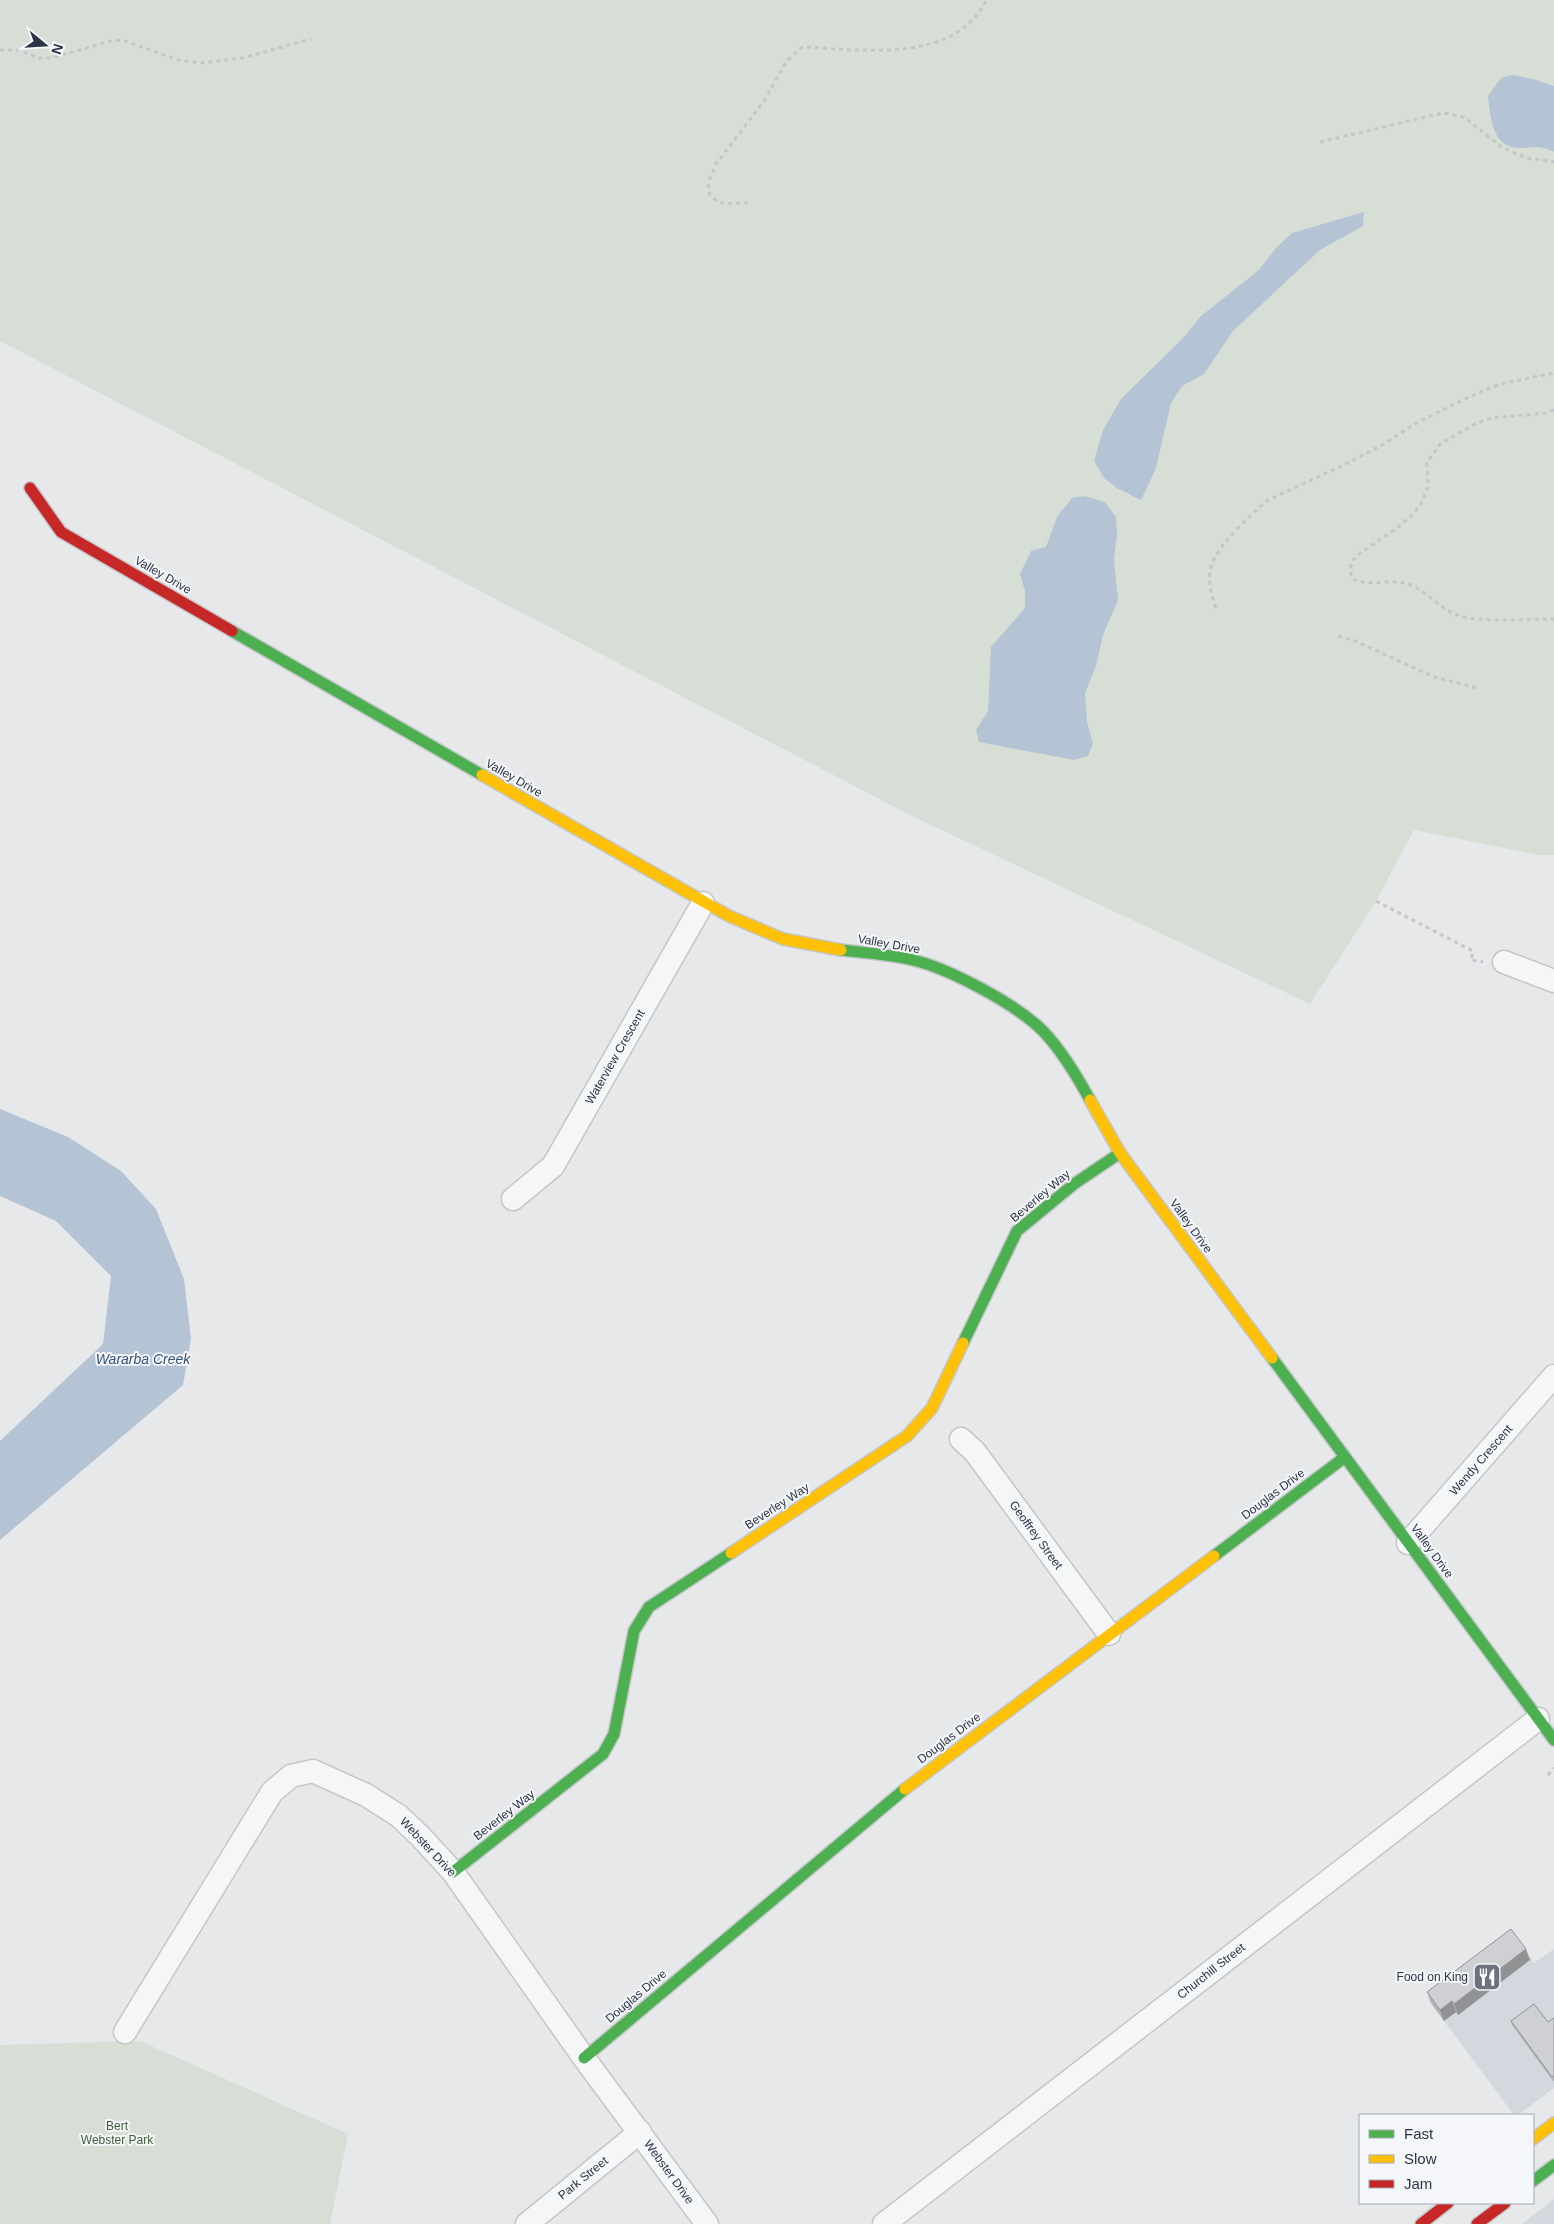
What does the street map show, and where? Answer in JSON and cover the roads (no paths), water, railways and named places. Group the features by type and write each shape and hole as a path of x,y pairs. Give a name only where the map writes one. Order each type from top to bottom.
{"street":[{"name":"Valley Drive","path":"30,488 61,532 703,903 758,931 811,946 914,960 950,975 1015,1010 1041,1030 1063,1056 1120,1153 1554,1740"},
{"name":"Waterview Crescent","path":"514,1199 553,1166 703,903"},
{"path":"1504,962 1554,981"},
{"name":"Beverley Way","path":"453,1872 603,1754 614,1734 634,1632 649,1607 907,1436 932,1408 1017,1231 1074,1184 1120,1153"},
{"name":"Wendy Crescent","path":"1408,1543 1554,1376"},
{"name":"Geoffrey Street","path":"960,1438 975,1452 1109,1634"},
{"name":"Douglas Drive","path":"584,2058 917,1779 1345,1457"},
{"name":"Churchill Street","path":"884,2224 1538,1718"},
{"name":"Webster Drive","path":"126,2032 272,1792 291,1776 314,1771 366,1794 399,1816 453,1872 584,2058 707,2224"},
{"path":"1534,2138 1554,2123"},
{"name":"Park Street","path":"526,2224 640,2132"},
{"path":"1534,2180 1554,2165"},
{"path":"1420,2224 1447,2204"},
{"path":"1477,2224 1504,2204"}],"water":[{"path":"1512,75 1554,86 1554,152 1539,147 1513,147 1499,139 1495,132 1490,115 1488,96 1501,78"},
{"path":"1364,212 1363,226 1320,250 1233,331 1204,374 1182,386 1171,403 1156,468 1141,500 1117,488 1104,478 1094,461 1103,430 1121,399 1183,338 1201,316 1259,270 1276,248 1292,233"},
{"path":"1084,496 1105,502 1116,517 1117,535 1114,560 1118,600 1103,635 1096,666 1085,693 1087,722 1093,744 1088,756 1074,760 979,742 976,730 988,711 991,647 1025,608 1025,591 1020,574 1031,551 1046,547 1057,517 1072,498"},
{"name":"Wararba Creek","path":"0,1109 68,1137 121,1171 156,1209 184,1279 191,1339 183,1385 0,1540 0,1441 103,1344 111,1276 56,1221 0,1196"}],"place":[{"name":"Food on King","path":"1487,1977"}],"park label":[{"name":"Bert Webster Park","path":"117,2133"}]}
